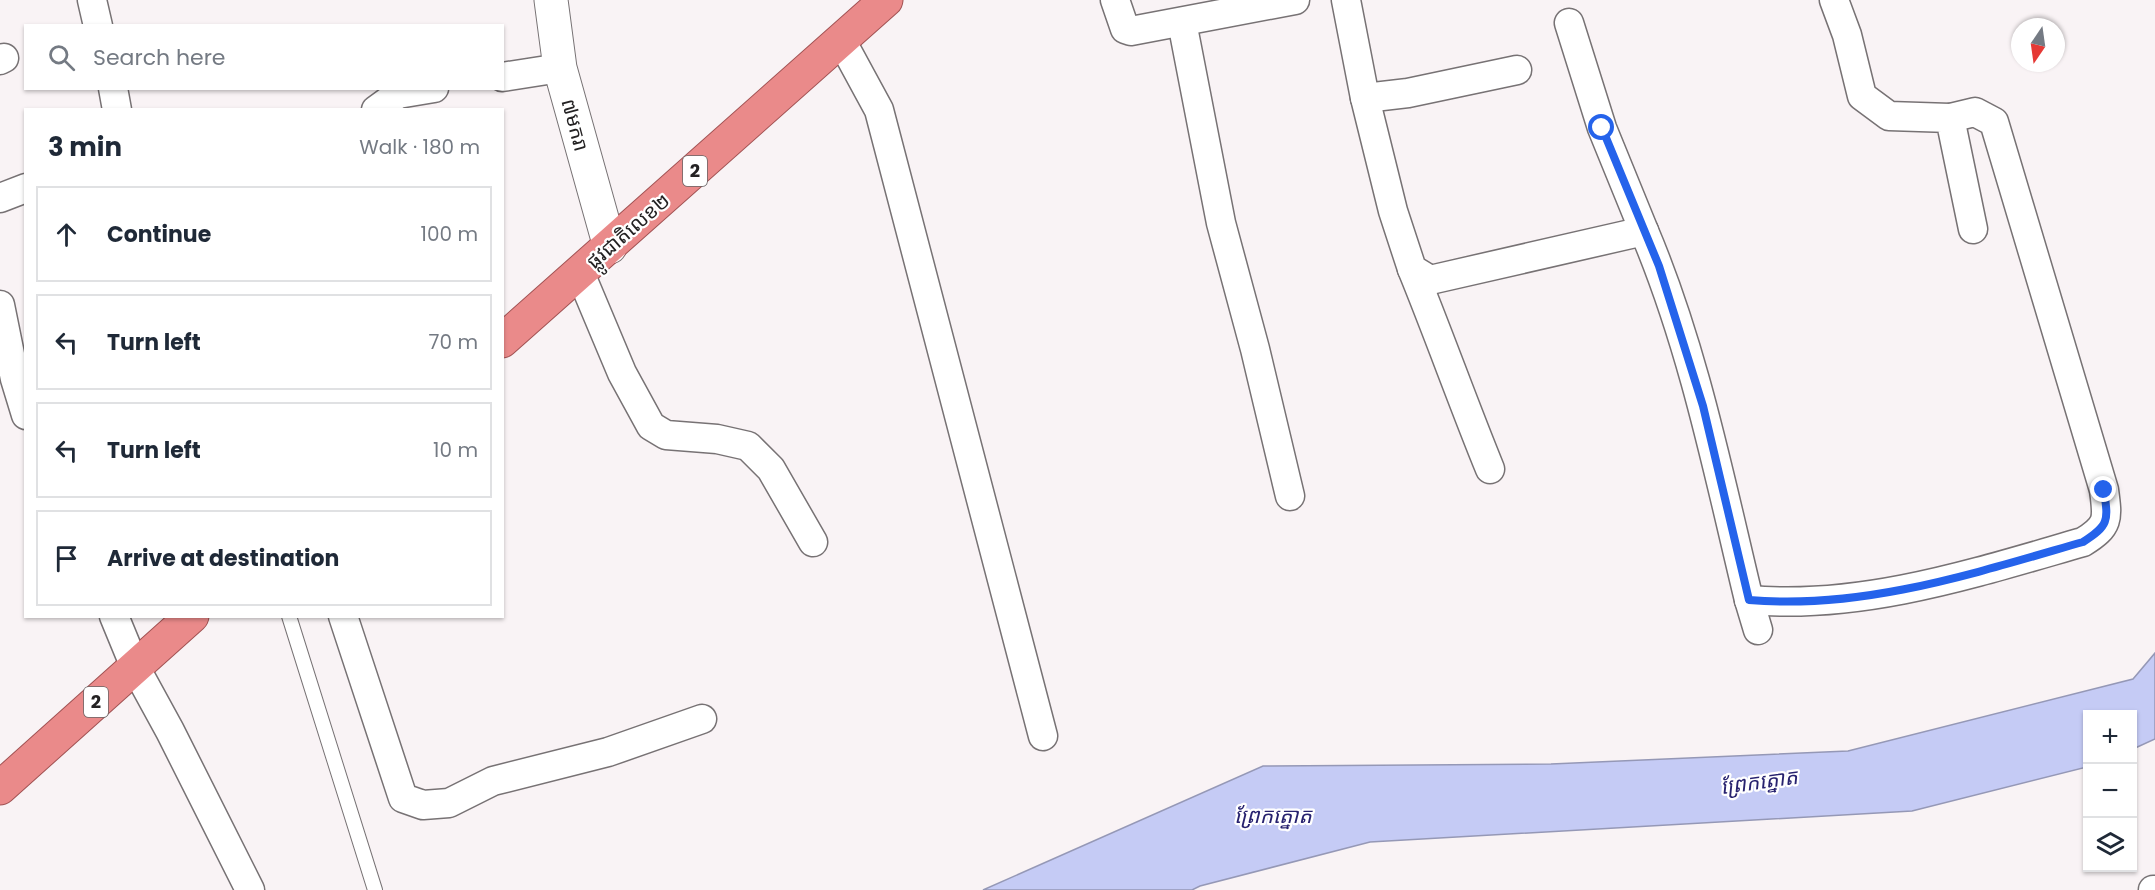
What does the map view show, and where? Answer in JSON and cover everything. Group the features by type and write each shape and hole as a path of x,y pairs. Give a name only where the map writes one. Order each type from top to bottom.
{"highway":[{"name":"ផ្លូវជាតិលេខ២","path":"504,339 886,0"},
{"name":"2","path":"0,788 190,618"}],"street":[{"path":"92,0 98,24"},
{"name":"៧មករា","path":"551,0 560,68 610,247"},
{"path":"1114,0 1125,29 1131,31 1295,0"},
{"path":"1346,0 1365,98 1393,211 1412,269 1437,328 1459,393 1490,469"},
{"path":"1749,600 1784,603 1815,602 1907,590 2083,542 2099,532 2105,524 2107,510 2104,490 1994,122 1975,112 1950,118 1889,116 1862,96 1834,0"},
{"path":"1182,22 1221,223 1256,349 1290,496"},
{"path":"1569,23 1602,128 1659,266 1703,406 1758,630"},
{"path":"841,40 879,110 1044,736"},
{"path":"504,77 560,68"},
{"path":"1365,98 1408,93 1517,70"},
{"path":"113,90 117,108"},
{"path":"379,108 398,94 422,90"},
{"path":"1950,118 1973,229"},
{"path":"0,198 24,189"},
{"path":"1412,269 1430,280 1644,231"},
{"path":"580,273 621,373 651,426 666,435 717,439 748,447 771,469 813,542"},
{"path":"0,305 15,379 24,408"},
{"path":"115,618 135,667 175,740 250,890"},
{"path":"344,618 403,798 423,805 449,803 492,781 608,752 702,719"}],"lane":[{"path":"290,618 375,890"}],"water":[{"name":"ព្រែកត្នោត","path":"2155,653 2155,739 2137,747 2137,710 2083,710 2083,768 1912,811 1370,842 1192,890 983,890 1263,766 1551,764 1848,751 2133,679"}],"route":[{"path":"1602,128 1659,266 1703,406 1749,600 1784,603 1815,602 1907,590 2083,542 2099,532 2105,524 2107,510 2104,490"}]}
